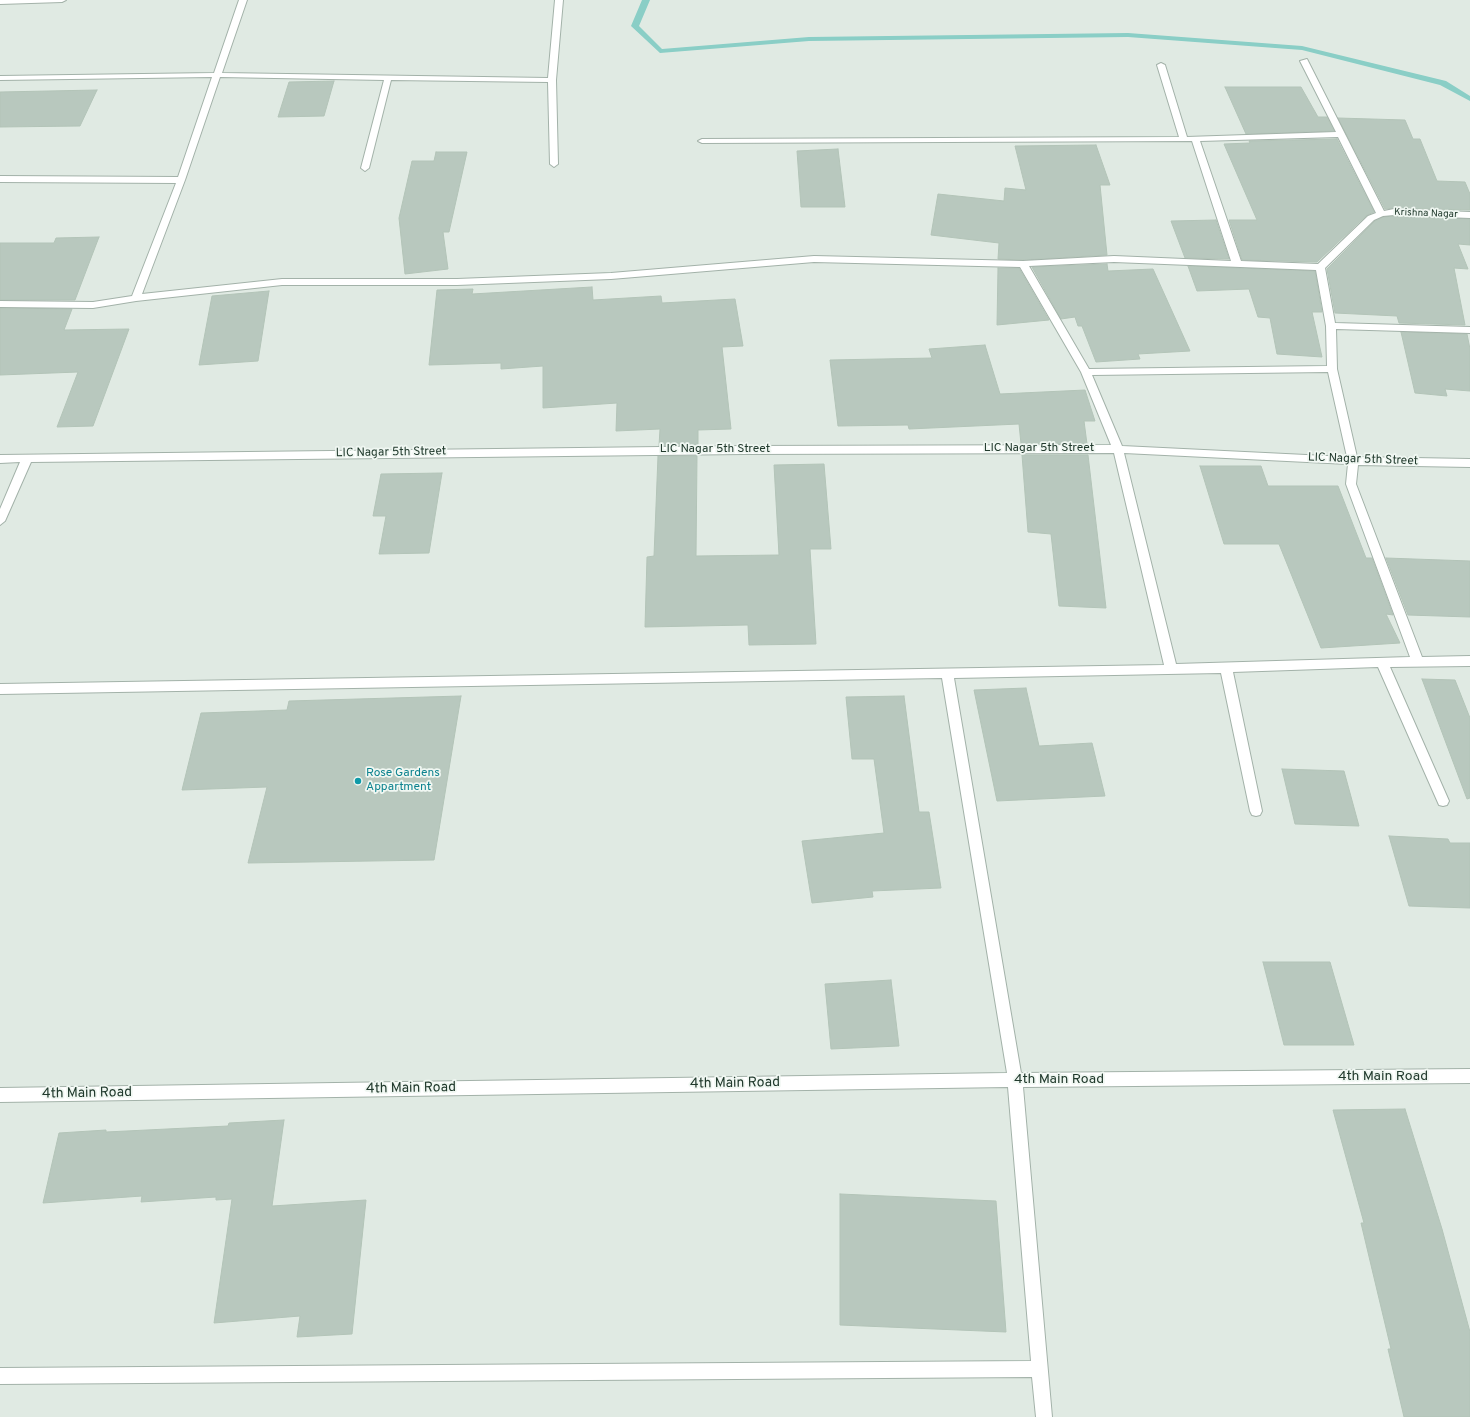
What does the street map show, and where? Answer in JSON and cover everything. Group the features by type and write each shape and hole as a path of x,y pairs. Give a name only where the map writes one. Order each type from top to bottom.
{"street":[{"path":"0,2 62,0"},
{"path":"136,298 181,180 243,0"},
{"path":"554,164 552,80 559,0"},
{"path":"1304,60 1381,214"},
{"path":"1161,65 1184,139"},
{"path":"0,78 217,75 552,80"},
{"path":"365,168 388,78"},
{"path":"702,140 1195,139 1341,134"},
{"path":"1195,139 1237,264"},
{"path":"0,180 181,180"},
{"name":"Krishna Nagar","path":"1320,267 1372,218 1381,214 1394,212 1470,215"},
{"path":"0,304 93,305 136,298 282,282 457,282 612,276 814,259 1023,264 1114,259 1320,267 1331,326 1332,369 1352,461 1351,484 1418,662"},
{"path":"1023,264 1086,372 1118,449 1171,669"},
{"path":"1331,326 1470,330"},
{"path":"1086,372 1332,369"},
{"name":"LIC Nagar 5th Street","path":"0,460 712,450 1118,449 1352,461 1470,463"},
{"path":"0,521 27,459"},
{"path":"0,689 1226,668 1382,662 1470,661"},
{"path":"1382,662 1444,801"},
{"path":"1226,668 1256,811"},
{"path":"947,673 1015,1080 1044,1417"},
{"name":"4th Main Road","path":"0,1095 1015,1080 1470,1076"},
{"path":"0,1376 1040,1369"}],"building":[{"path":"334,81 324,116 278,117 289,82"},
{"path":"1225,87 1301,87 1318,117 1327,117 1334,131 1246,134"},
{"path":"97,90 80,126 0,127 0,92"},
{"path":"1338,118 1405,120 1413,139 1420,139 1437,181 1465,182 1470,194 1470,210 1385,209"},
{"path":"1337,139 1374,212 1367,215 1317,262 1242,260 1229,220 1257,220 1224,144 1250,143 1249,141"},
{"path":"1096,145 1110,185 1100,185 1107,255 1023,260 998,259 999,243 931,235 938,194 1004,201 1005,188 1026,190 1015,146"},
{"path":"838,149 845,207 801,207 797,151"},
{"path":"436,152 467,152 449,232 443,232 448,269 405,274 399,218 412,161 434,161"},
{"path":"1394,216 1470,219 1470,245 1458,244 1468,269 1454,268 1465,325 1399,323 1397,316 1335,313 1327,269 1375,221 1383,217"},
{"path":"1216,220 1229,259 1185,258 1171,221"},
{"path":"99,237 75,300 0,300 0,243 54,243 56,238"},
{"path":"1107,264 1108,271 1153,269 1190,351 1138,354 1140,359 1096,362 1082,326 1078,326 1075,317 1061,319 1032,267"},
{"path":"1188,266 1315,271 1322,312 1312,312 1322,357 1277,354 1270,318 1258,317 1249,289 1197,291"},
{"path":"998,268 1019,268 1049,320 997,325"},
{"path":"592,287 593,300 661,296 662,303 735,299 743,346 722,347 731,429 698,430 698,445 659,446 660,429 616,431 617,403 543,408 543,366 501,369 501,363 429,365 437,290 473,289 472,294"},
{"path":"269,291 258,361 199,365 212,296"},
{"path":"0,308 72,309 64,330 129,329 93,426 57,427 78,372 0,375"},
{"path":"1401,332 1467,334 1470,349 1470,391 1445,389 1447,396 1415,393"},
{"path":"985,345 1000,394 1085,390 1095,421 1084,421 1087,444 1021,444 1019,424 909,429 908,425 838,426 830,360 932,358 929,349"},
{"path":"1022,455 1088,455 1106,608 1059,606 1051,534 1028,532"},
{"path":"658,456 697,456 696,556 779,555 774,465 824,464 831,549 810,549 816,644 749,645 748,625 645,627 647,557 654,556"},
{"path":"1200,466 1261,466 1268,486 1338,486 1366,558 1372,558 1393,615 1386,614 1400,643 1321,648 1279,544 1224,544"},
{"path":"442,473 429,553 379,554 386,516 373,516 381,474"},
{"path":"1386,558 1470,561 1470,617 1408,615"},
{"path":"1422,679 1455,680 1470,718 1470,798 1467,799"},
{"path":"1026,688 1039,746 1092,743 1105,796 997,801 974,690"},
{"name":"Rose Gardens Appartment","path":"461,696 434,860 248,863 267,787 182,790 201,713 287,710 289,701"},
{"path":"904,696 919,812 929,812 941,888 872,891 873,897 812,903 802,841 884,833 874,759 852,759 846,697"},
{"path":"1282,769 1344,771 1359,826 1295,824"},
{"path":"1389,836 1448,839 1450,843 1470,843 1470,908 1409,906"},
{"path":"1263,962 1330,962 1354,1045 1284,1045"},
{"path":"891,980 899,1046 831,1049 825,984"},
{"path":"1405,1109 1442,1229 1470,1332 1470,1417 1404,1417 1388,1349 1391,1349 1361,1223 1364,1223 1333,1110"},
{"path":"284,1120 272,1206 366,1200 352,1334 297,1337 300,1316 214,1323 232,1199 216,1200 216,1197 141,1202 142,1196 43,1203 59,1133 228,1126 229,1123"},
{"path":"840,1194 996,1201 1006,1332 840,1325"}],"waterway":[{"path":"646,0 635,26 660,51 809,39 1128,35 1302,48 1443,83 1470,99"}],"place":[{"name":"Rose Gardens Appartment","path":"358,781"}]}
